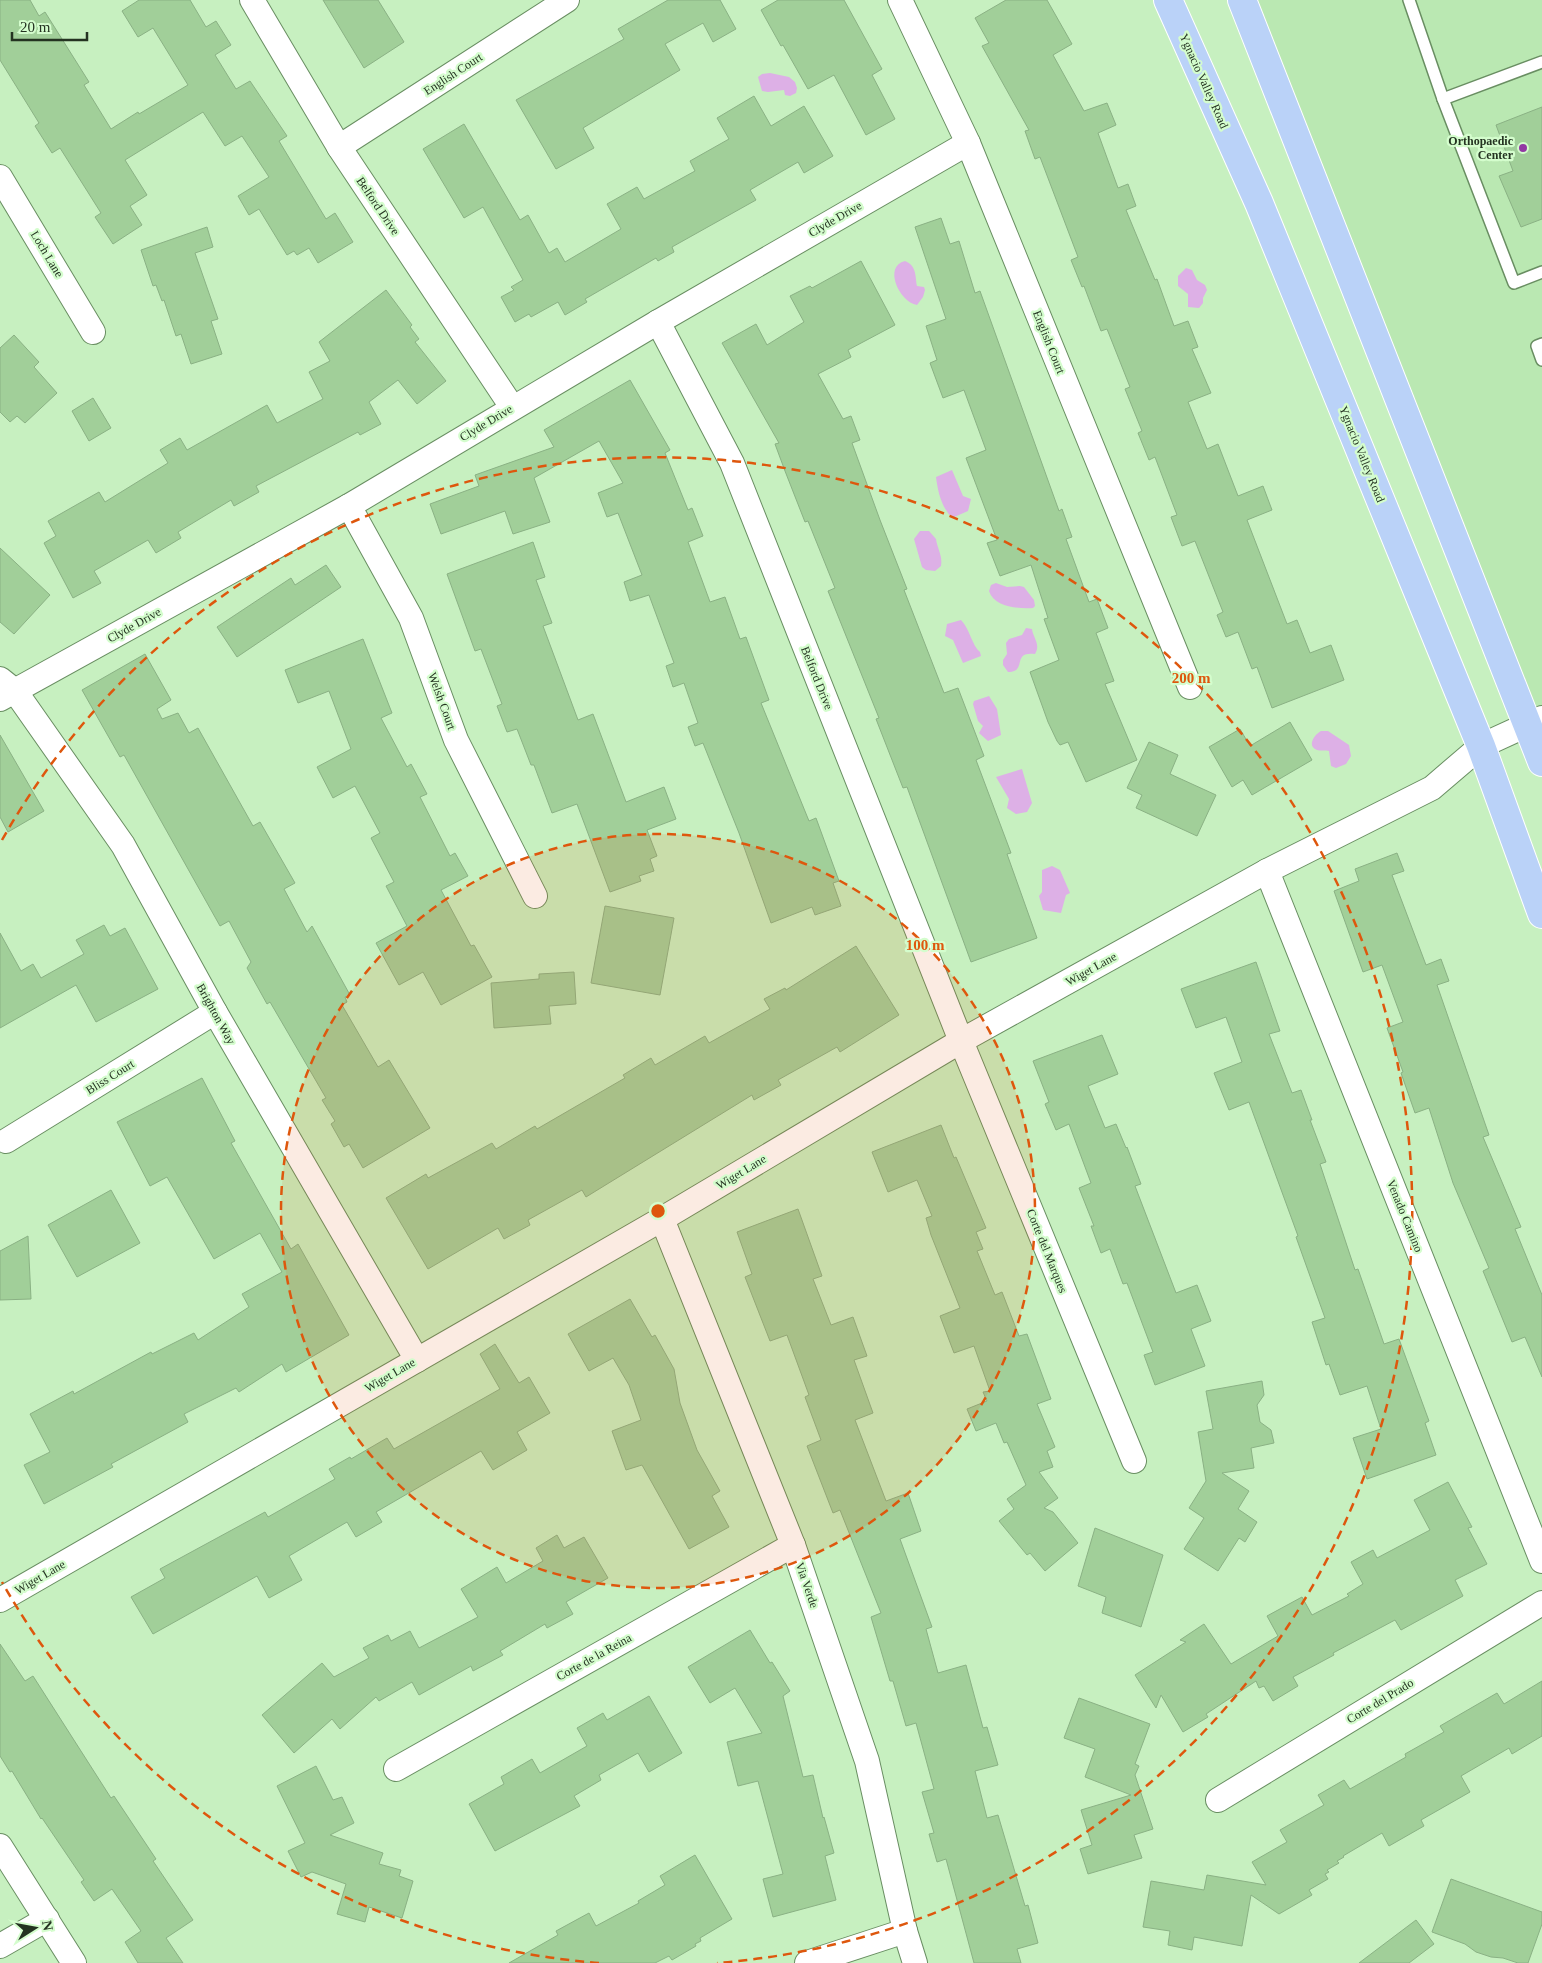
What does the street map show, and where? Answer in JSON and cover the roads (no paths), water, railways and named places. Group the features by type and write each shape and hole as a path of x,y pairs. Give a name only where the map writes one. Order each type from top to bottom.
{"highway":[{"name":"Ygnacio Valley Road","path":"1168,0 1259,203 1482,746 1542,914"},
{"path":"1242,0 1535,721 1542,762"}],"street":[{"name":"Belford Drive","path":"252,0 340,147 512,407"},
{"name":"English Court","path":"340,147 567,0"},
{"name":"English Court","path":"900,0 968,143 1190,687"},
{"name":"Clyde Drive","path":"5,690 349,506 512,407 968,143"},
{"name":"Loch Lane","path":"0,177 93,332"},
{"name":"Belford Drive","path":"658,322 732,463 961,1041"},
{"name":"Welsh Court","path":"349,506 410,618 456,740 535,896"},
{"name":"Brighton Way","path":"5,690 123,845 215,1012 417,1360"},
{"name":"Wiget Lane","path":"0,1600 662,1219 961,1041 1267,871 1432,788 1482,746 1535,721"},
{"name":"Venado Camino","path":"1267,871 1542,1561"},
{"name":"Bliss Court","path":"6,1141 215,1012"},
{"name":"Corte del Marques","path":"961,1041 1134,1461"},
{"name":"Via Verde","path":"662,1219 793,1545 867,1761 905,1931 915,1963"},
{"name":"Corte de la Reina","path":"396,1769 793,1545"},
{"name":"Corte del Prado","path":"1218,1800 1542,1603"},
{"path":"0,1846 48,1918 74,1963"},
{"path":"0,1946 48,1918"},
{"path":"807,1963 905,1931"}],"lane":[{"path":"1409,0 1443,99 1514,283 1542,272"},
{"path":"1443,99 1542,62"},
{"path":"1542,344 1537,346 1542,360"}],"place":[{"name":"Orthopaedic Center","path":"1523,148"}]}
